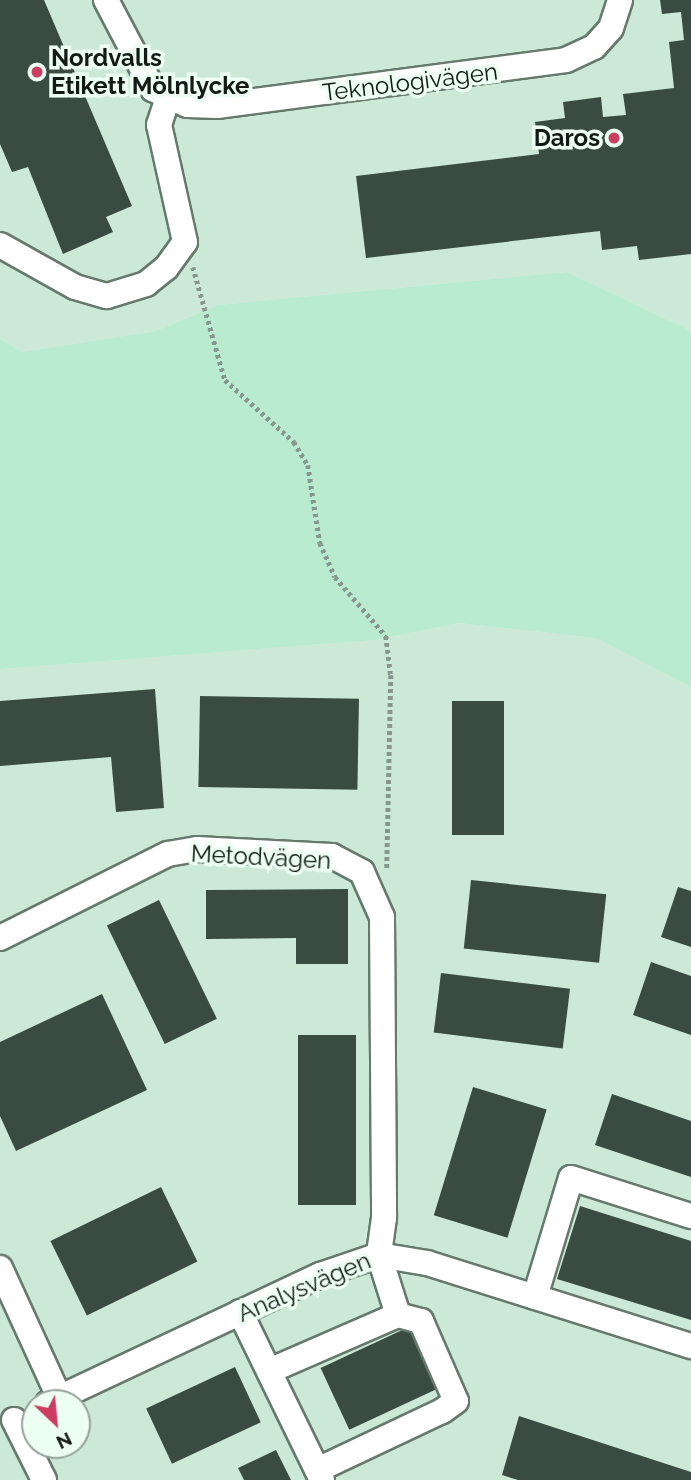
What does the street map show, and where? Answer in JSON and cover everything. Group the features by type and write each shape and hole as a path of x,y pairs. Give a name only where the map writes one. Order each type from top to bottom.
{"street":[{"name":"Teknologivägen","path":"106,0 139,68 153,89 188,105 217,106 566,60 594,47 611,29 620,0"},
{"path":"0,245 75,287 107,296 145,284 166,268 186,242 159,125 168,97"},
{"name":"Metodvägen","path":"0,938 168,854 197,849 332,856 362,872 382,917 384,1218 380,1255"},
{"path":"535,1297 571,1178 691,1216"},
{"path":"380,1255 398,1315"},
{"name":"Analysvägen","path":"77,1389 341,1266 380,1255 427,1263 691,1346"},
{"path":"0,1268 50,1389"},
{"path":"240,1312 319,1475 351,1454 456,1401 421,1321 398,1315 269,1371"},
{"path":"16,1419 44,1480"}],"path":[{"path":"186,242 225,380 294,442 308,464 320,544 335,577 386,636 391,675 386,877"}],"shaded area":[{"path":"0,0 691,0 691,331 567,272 218,305 156,331 22,352 0,339"},
{"path":"459,623 596,638 691,687 691,1480 0,1480 0,669 375,640"}],"green space":[{"path":"567,272 691,331 691,687 596,638 459,623 375,640 0,669 0,339 22,352 156,331 218,305"}],"building":[{"name":"Nordvalls Etikett Mölnlycke","path":"0,0 44,0 132,206 106,217 113,232 63,254 28,167 12,172 0,144"},
{"name":"Daros","path":"660,0 691,0 691,254 639,260 637,246 602,250 600,231 366,258 356,176 539,154 535,122 565,118 563,102 601,97 603,117 626,115 623,94 674,88 669,42 684,40 681,12 662,14"},
{"path":"155,689 164,808 116,812 111,757 0,766 0,701"},
{"path":"200,696 359,699 357,790 198,787"},
{"path":"452,701 504,701 504,835 452,835"},
{"path":"471,880 606,894 599,963 464,949"},
{"path":"678,887 691,891 691,947 661,937"},
{"path":"348,889 348,964 296,964 296,938 206,939 206,890"},
{"path":"159,900 217,1019 165,1044 107,925"},
{"path":"651,962 691,976 691,1035 633,1015"},
{"path":"441,973 570,989 563,1048 434,1033"},
{"path":"102,994 147,1090 16,1151 0,1116 0,1042"},
{"path":"298,1035 356,1035 356,1205 298,1205"},
{"path":"473,1087 547,1110 507,1238 434,1215"},
{"path":"612,1094 691,1121 691,1177 595,1145"},
{"path":"161,1187 197,1262 87,1316 50,1241"},
{"path":"580,1206 691,1241 691,1320 557,1279"},
{"path":"413,1325 442,1387 349,1430 321,1368"},
{"path":"235,1367 261,1422 172,1464 146,1408"},
{"path":"519,1416 691,1472 691,1480 518,1480 502,1475"},
{"path":"276,1450 291,1480 244,1480 238,1468"}],"place":[{"name":"Nordvalls Etikett Mölnlycke","path":"37,72"},
{"name":"Daros","path":"614,138"}]}
